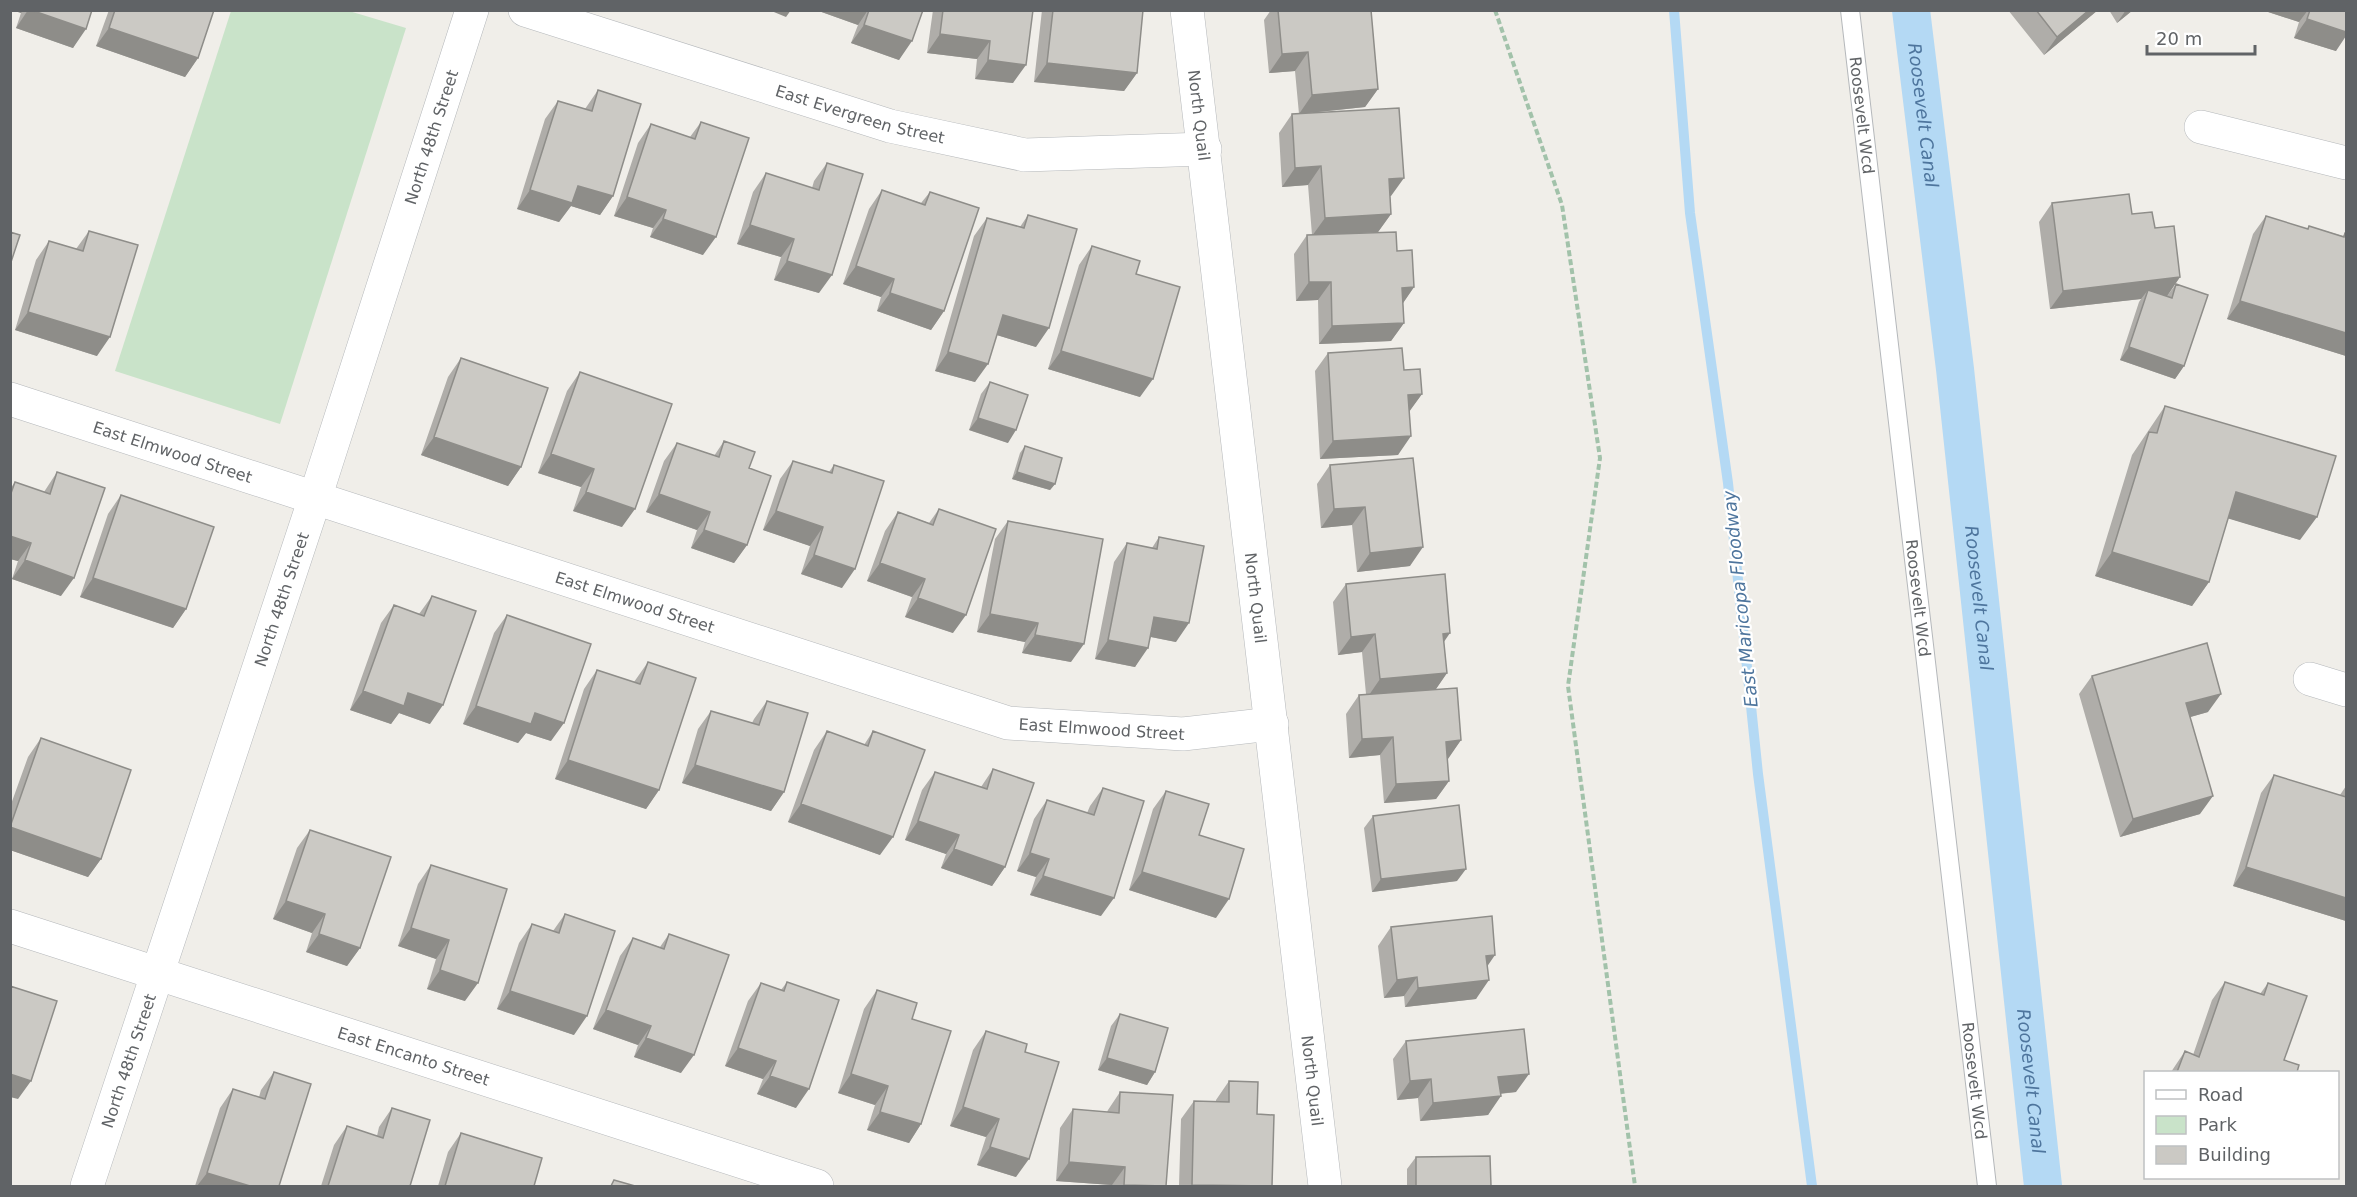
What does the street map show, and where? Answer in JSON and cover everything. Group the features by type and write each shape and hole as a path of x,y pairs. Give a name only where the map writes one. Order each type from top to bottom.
{"street":[{"name":"North 48th Street","path":"87,1186 315,498 472,10"},
{"name":"East Evergreen Street","path":"525,10 890,126 1025,155 1205,149"},
{"name":"North Quail","path":"1187,10 1325,1186"},
{"path":"2201,127 2346,163"},
{"name":"East Elmwood Street","path":"10,399 1008,723 1183,734 1272,724"},
{"path":"2310,679 2346,690"},
{"name":"East Encanto Street","path":"10,926 817,1186"}],"lane":[{"name":"Roosevelt Wcd","path":"1850,10 1987,1186"}],"path":[{"path":"1495,10 1562,205 1600,458 1568,686 1635,1186"}],"green space":[{"path":"231,11 349,11 406,28 280,424 115,371"}],"building":[{"path":"31,10 92,10 86,29"},
{"path":"115,10 214,10 198,58 109,28"},
{"path":"869,10 923,10 912,41 864,25"},
{"path":"943,10 1033,10 1026,65 988,60 990,41 940,34"},
{"path":"1053,10 1143,10 1137,73 1047,63"},
{"path":"1278,10 1371,10 1378,89 1312,95 1308,52 1282,54"},
{"path":"2036,10 2089,10 2057,37"},
{"path":"2310,10 2346,10 2346,32 2307,19"},
{"path":"598,90 641,104 613,196 578,186 572,203 530,190 558,101 592,111"},
{"path":"1399,108 1404,178 1389,179 1391,214 1325,218 1321,166 1295,168 1292,114"},
{"path":"701,122 749,138 716,237 663,219 666,210 627,197 651,124 695,139"},
{"path":"827,163 863,174 832,275 787,261 794,239 750,225 766,173 819,190"},
{"path":"882,190 925,205 930,192 979,208 944,311 890,293 894,279 856,266"},
{"path":"2129,194 2132,214 2152,212 2155,228 2174,226 2180,277 2063,291 2052,203"},
{"path":"1028,215 1077,229 1049,328 1003,315 988,364 948,352 987,218 1024,228"},
{"path":"2266,216 2344,237 2346,233 2346,333 2240,301"},
{"path":"89,231 138,245 110,337 28,312 49,241 83,251"},
{"path":"10,232 20,235 10,265"},
{"path":"1396,232 1397,251 1412,250 1414,287 1402,288 1404,323 1332,326 1331,282 1309,282 1307,235"},
{"path":"1092,246 1140,261 1136,274 1180,287 1153,379 1061,351"},
{"path":"2176,284 2208,295 2184,366 2129,347 2148,290 2172,298"},
{"path":"1402,348 1404,370 1420,369 1422,394 1408,395 1411,436 1333,441 1328,353"},
{"path":"461,358 548,388 521,467 434,437"},
{"path":"580,372 672,404 635,509 586,492 594,469 551,454"},
{"path":"990,382 1028,395 1016,430 978,418"},
{"path":"2165,406 2336,456 2317,517 2236,492 2209,582 2112,552 2149,432 2157,433"},
{"path":"724,441 755,452 749,468 771,476 747,545 704,530 710,512 659,494 677,443 719,457"},
{"path":"1025,446 1062,458 1055,484 1017,472"},
{"path":"1413,458 1423,547 1370,553 1365,507 1334,509 1330,465"},
{"path":"793,461 832,473 834,465 884,481 855,569 814,555 823,527 776,511"},
{"path":"57,472 105,488 74,578 25,560 31,543 10,536 10,496 15,482 50,494"},
{"path":"121,495 214,527 186,609 93,578"},
{"path":"939,509 996,529 966,615 918,598 925,579 880,563 898,512 933,525"},
{"path":"1008,521 1103,539 1084,644 1035,635 1038,623 990,614"},
{"path":"1159,537 1204,546 1189,623 1154,617 1148,648 1108,640 1127,543 1157,549"},
{"path":"1445,574 1450,633 1443,634 1447,673 1380,679 1375,634 1351,637 1346,584"},
{"path":"432,596 476,611 443,705 408,693 404,706 363,691 394,605 424,616"},
{"path":"507,615 591,644 564,723 535,713 531,724 476,706"},
{"path":"2207,643 2221,694 2186,703 2213,796 2133,819 2092,676"},
{"path":"648,662 696,678 659,790 568,760 597,670 640,684"},
{"path":"1457,688 1461,740 1446,742 1449,781 1396,784 1393,737 1362,739 1359,695"},
{"path":"767,701 808,713 784,792 695,765 711,711 759,725"},
{"path":"827,731 868,746 873,731 925,750 893,837 801,804"},
{"path":"41,738 131,770 101,859 10,827"},
{"path":"993,769 1034,783 1005,867 954,849 959,835 918,821 935,772 987,789"},
{"path":"2274,775 2346,797 2346,898 2246,867"},
{"path":"1103,788 1144,801 1114,898 1043,876 1049,859 1030,853 1047,800 1094,815"},
{"path":"1166,791 1209,804 1199,835 1244,849 1229,899 1142,872"},
{"path":"1459,805 1466,869 1381,879 1373,816"},
{"path":"310,830 391,857 360,948 319,934 325,914 286,901"},
{"path":"431,865 507,889 478,983 440,970 449,940 411,928"},
{"path":"565,914 615,931 587,1016 510,991 532,924 559,933"},
{"path":"1492,916 1495,955 1486,956 1489,980 1418,988 1417,977 1397,980 1391,927"},
{"path":"669,934 729,955 694,1055 646,1038 651,1026 606,1010 633,938 664,949"},
{"path":"787,982 839,1000 809,1089 770,1076 776,1061 738,1048 761,983 784,991"},
{"path":"2225,982 2264,995 2268,983 2307,996 2284,1060 2299,1065 2297,1071 2177,1071 2185,1051 2199,1057"},
{"path":"10,986 57,1001 31,1081 10,1074"},
{"path":"877,990 917,1003 912,1019 951,1031 921,1124 880,1112 888,1086 851,1074"},
{"path":"1120,1014 1168,1028 1155,1072 1107,1058"},
{"path":"1524,1029 1529,1074 1498,1077 1501,1096 1433,1103 1431,1079 1410,1081 1406,1041"},
{"path":"986,1031 1027,1044 1025,1052 1059,1062 1029,1159 990,1147 999,1119 963,1107"},
{"path":"274,1072 311,1084 279,1186 250,1186 207,1173 233,1089 265,1099"},
{"path":"1229,1081 1258,1082 1257,1114 1274,1115 1272,1186 1192,1185 1194,1101 1229,1102"},
{"path":"1120,1092 1173,1095 1166,1186 1124,1185 1125,1167 1069,1162 1073,1109 1119,1113"},
{"path":"392,1108 430,1120 410,1186 328,1186 347,1126 383,1138"},
{"path":"461,1133 542,1158 534,1186 445,1186"},
{"path":"1490,1156 1491,1186 1416,1186 1416,1157"},
{"path":"614,1180 635,1186 611,1186"}],"waterway":[{"name":"East Maricopa Floodway","path":"1674,10 1690,213 1728,483 1758,774 1812,1186"},
{"name":"Roosevelt Canal","path":"1911,10 1955,369 2043,1186"}]}
